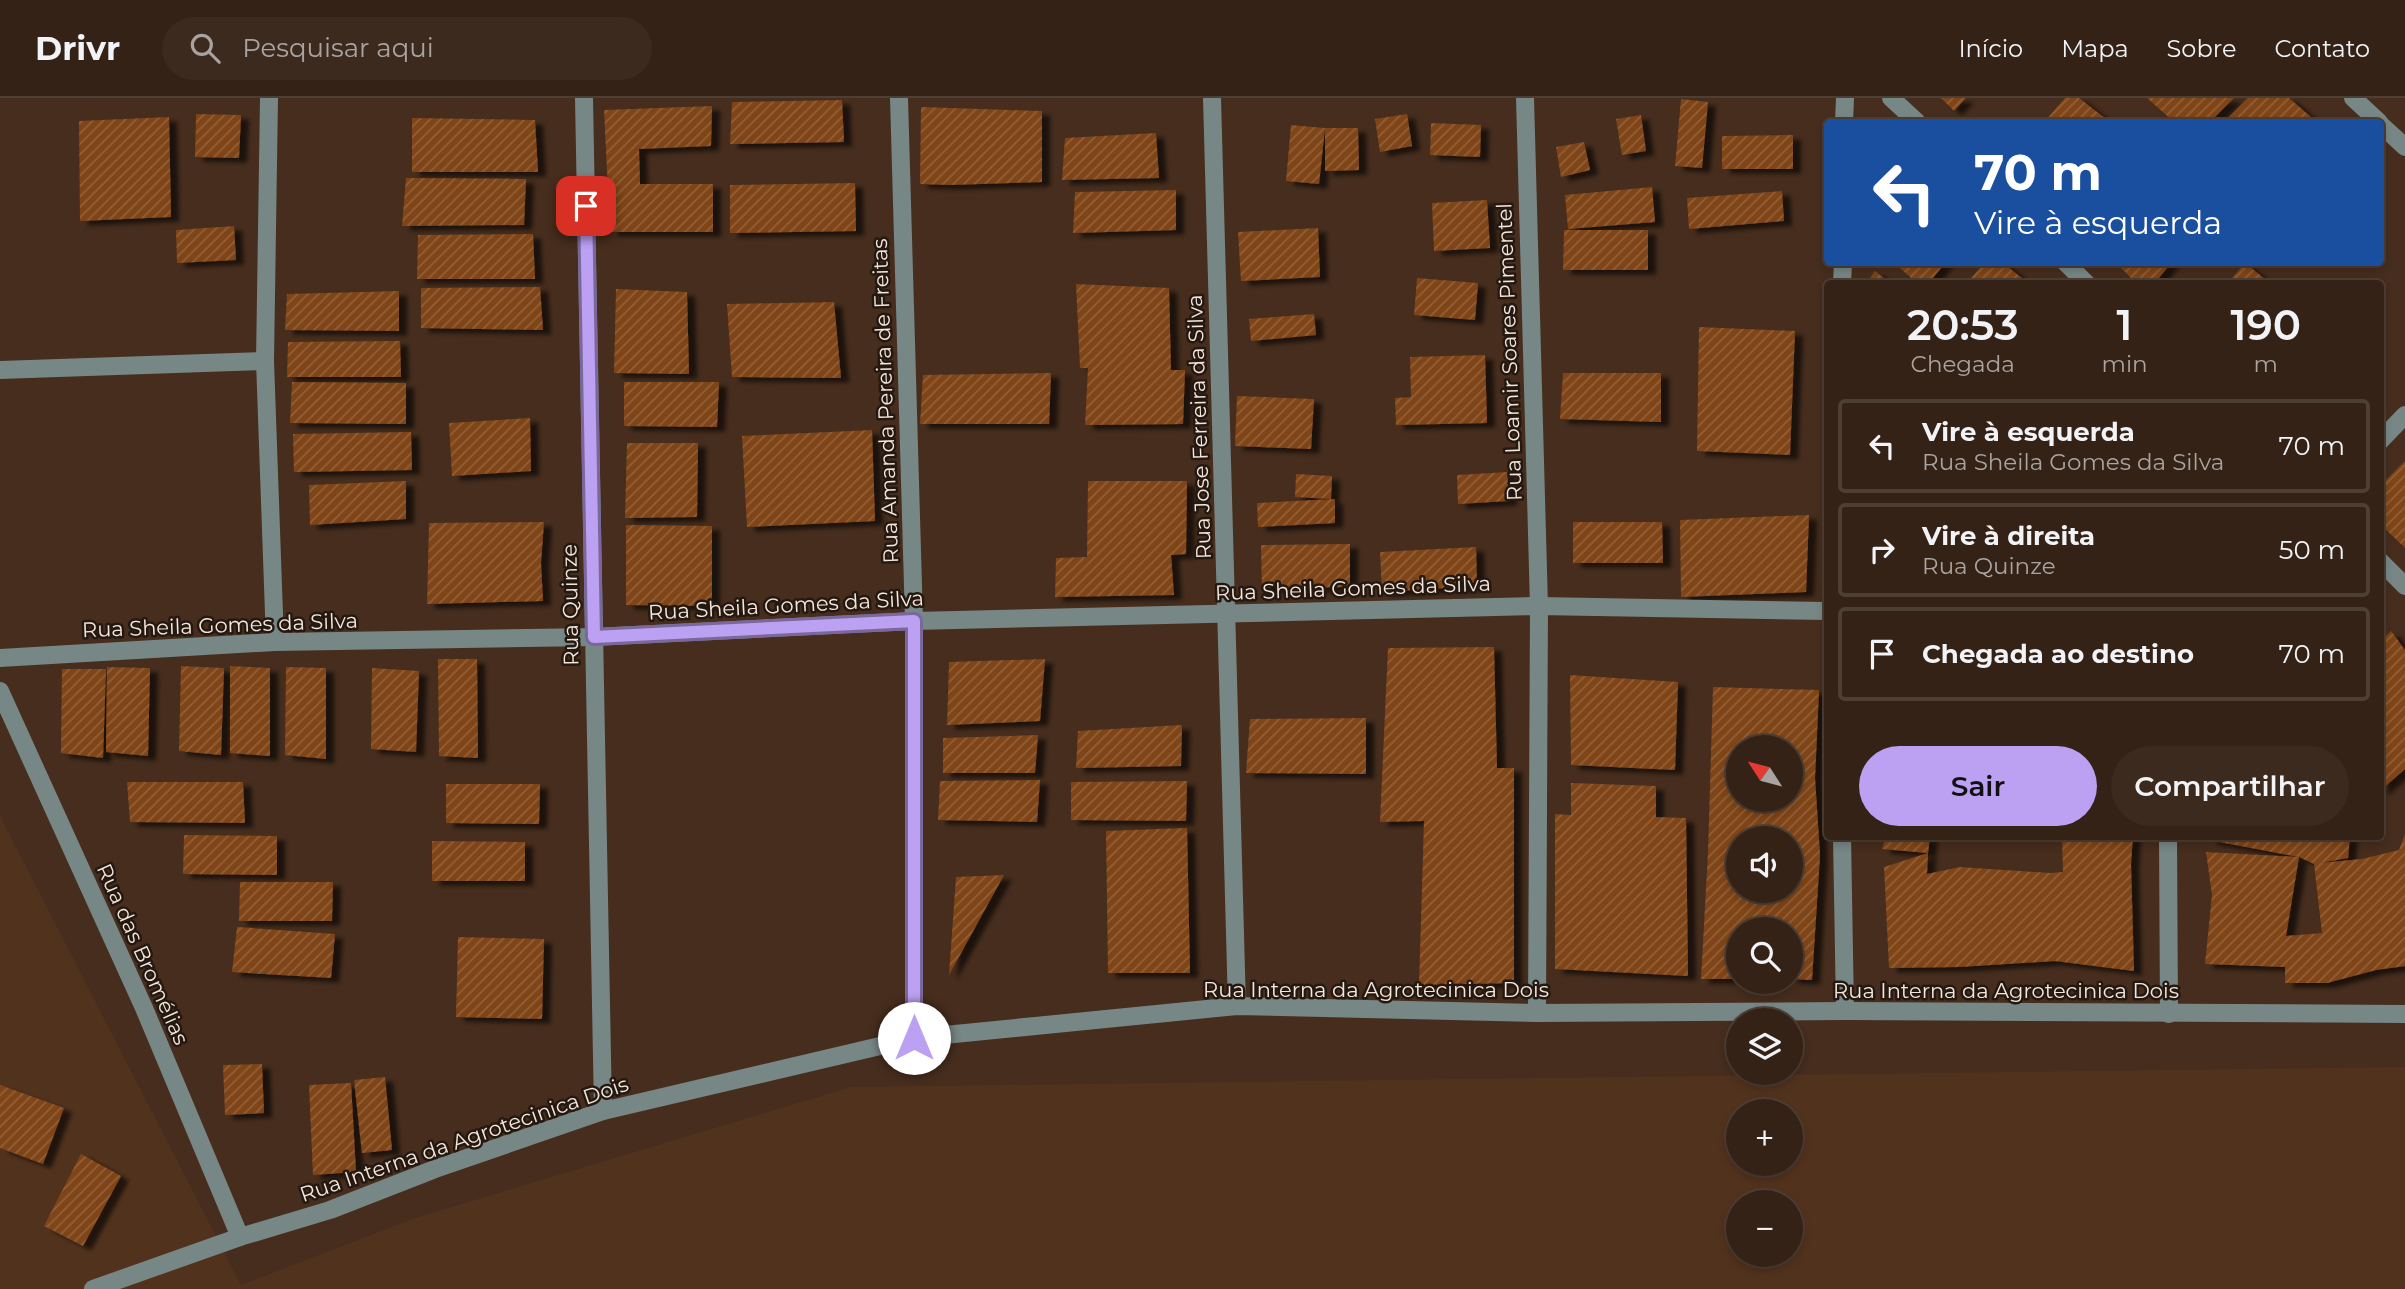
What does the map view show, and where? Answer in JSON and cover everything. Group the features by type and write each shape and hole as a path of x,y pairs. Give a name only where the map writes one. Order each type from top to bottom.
{"street":[{"path":"269,98 265,361 275,642"},
{"name":"Rua Quinze","path":"584,98 603,1111"},
{"name":"Rua Amanda Pereira de Freitas","path":"899,98 914,621 914,1038"},
{"name":"Rua Jose Ferreira da Silva","path":"1212,98 1237,1006"},
{"name":"Rua Loamir Soares Pimentel","path":"1525,98 1539,606 1538,1013"},
{"path":"1844,98 1844,119"},
{"path":"1891,98 1914,119"},
{"path":"2353,98 2375,119"},
{"path":"2384,128 2405,147"},
{"path":"2069,266 2083,280"},
{"path":"0,370 265,361"},
{"path":"2384,437 2405,415"},
{"path":"2384,565 2405,586"},
{"name":"Rua Sheila Gomes da Silva","path":"0,657 275,642 594,637 914,621 1539,606 1824,611"},
{"name":"Rua das Bromélias","path":"0,691 144,1008 240,1237"},
{"path":"1842,840 1845,1011"},
{"path":"2168,840 2169,1014"},
{"name":"Rua Interna da Agrotecinica Dois","path":"93,1289 240,1237 330,1210 603,1111 914,1038 1237,1006 1538,1013 1845,1011 2405,1014"}],"shaded area":[{"path":"0,816 241,1285 415,1218 851,1087 1726,1076 1726,1085 1803,1085 1803,1075 2405,1067 2405,1289 0,1289"}],"building":[{"path":"1941,98 1966,98 1954,111"},
{"path":"2065,98 2079,98 2106,119 2047,119"},
{"path":"2147,98 2234,98 2213,119 2171,119"},
{"path":"2248,98 2289,98 2311,117 2309,119 2227,119"},
{"path":"1681,99 1708,102 1702,168 1675,166"},
{"path":"842,100 844,142 730,144 732,102"},
{"path":"712,106 711,146 639,149 640,184 713,184 713,232 610,232 604,110"},
{"path":"921,107 1042,111 1042,182 920,184"},
{"path":"196,114 241,115 239,158 195,157"},
{"path":"1407,114 1412,146 1380,152 1375,119"},
{"path":"1641,115 1646,151 1622,155 1616,119"},
{"path":"169,117 171,217 80,221 79,121"},
{"path":"412,118 535,120 538,172 412,172"},
{"path":"1431,123 1481,125 1480,157 1430,155"},
{"path":"1291,125 1325,128 1319,184 1286,181"},
{"path":"1325,128 1358,128 1359,170 1325,171"},
{"path":"1156,133 1159,178 1062,180 1065,138"},
{"path":"1793,135 1793,169 1722,169 1722,136"},
{"path":"1584,142 1590,170 1561,177 1556,147"},
{"path":"406,178 526,179 524,225 402,226"},
{"path":"855,183 856,231 730,233 730,185"},
{"path":"1652,187 1655,222 1568,229 1565,195"},
{"path":"1176,190 1176,230 1073,233 1075,192"},
{"path":"1782,191 1784,221 1689,229 1687,198"},
{"path":"1487,200 1490,248 1434,251 1432,203"},
{"path":"234,226 236,260 177,263 176,230"},
{"path":"1318,228 1320,277 1241,281 1238,232"},
{"path":"1564,230 1648,230 1648,270 1563,270"},
{"path":"533,234 535,279 417,279 418,235"},
{"path":"1898,266 1943,266 1931,280 1913,280"},
{"path":"1982,266 2007,266 2024,280 1969,280"},
{"path":"2119,266 2169,266 2157,280 2133,280"},
{"path":"2242,266 2249,266 2266,280 2230,280"},
{"path":"1875,271 1886,280 1869,280"},
{"path":"1417,278 1478,283 1475,320 1414,315"},
{"path":"1076,284 1169,288 1171,370 1185,370 1183,424 1085,425 1088,368 1080,368"},
{"path":"540,287 543,330 421,328 421,288"},
{"path":"616,289 687,292 689,374 614,373"},
{"path":"399,291 399,331 285,330 287,294"},
{"path":"834,302 841,378 732,377 727,304"},
{"path":"1314,314 1316,335 1251,341 1249,319"},
{"path":"1699,327 1795,331 1790,455 1697,451"},
{"path":"400,341 401,377 287,377 288,342"},
{"path":"1485,355 1487,423 1396,425 1395,398 1411,397 1410,357"},
{"path":"1051,373 1049,424 920,424 923,375"},
{"path":"1563,373 1661,373 1661,422 1560,419"},
{"path":"292,382 406,383 406,424 290,423"},
{"path":"624,382 719,382 717,427 624,426"},
{"path":"1237,396 1314,399 1311,449 1235,446"},
{"path":"530,418 531,471 452,476 449,423"},
{"path":"872,430 875,521 747,527 742,436"},
{"path":"411,432 412,470 294,472 293,434"},
{"path":"627,443 698,443 697,517 625,518"},
{"path":"2405,461 2405,548 2384,528 2384,482"},
{"path":"1507,472 1509,501 1458,504 1457,475"},
{"path":"1296,474 1332,476 1331,499 1295,497"},
{"path":"406,481 406,519 310,525 309,485"},
{"path":"1088,481 1187,481 1186,554 1171,555 1174,595 1055,597 1056,558 1087,557"},
{"path":"1335,499 1335,523 1258,527 1257,503"},
{"path":"1809,515 1806,592 1681,597 1680,520"},
{"path":"544,522 541,563 543,601 427,604 429,523"},
{"path":"1573,522 1662,522 1663,563 1573,563"},
{"path":"626,525 712,526 712,606 626,605"},
{"path":"1350,544 1350,587 1262,588 1261,545"},
{"path":"1476,547 1477,586 1382,592 1380,552"},
{"path":"2391,631 2405,650 2405,769 2384,787 2384,638"},
{"path":"1494,647 1497,768 1514,768 1514,983 1419,985 1424,821 1380,822 1388,648"},
{"path":"438,659 477,659 478,758 439,756"},
{"path":"1045,659 1040,721 947,725 949,662"},
{"path":"181,666 224,668 221,755 179,751"},
{"path":"230,666 270,668 270,756 230,753"},
{"path":"107,667 150,668 148,756 106,752"},
{"path":"286,667 326,668 326,759 285,755"},
{"path":"372,668 419,671 416,752 371,749"},
{"path":"62,669 106,669 103,758 61,753"},
{"path":"1570,675 1678,682 1675,770 1571,765"},
{"path":"1713,687 1819,690 1815,778 1820,855 1812,980 1803,980 1803,917 1726,917 1726,979 1701,979"},
{"path":"1366,718 1366,774 1246,773 1250,719"},
{"path":"1182,725 1181,766 1076,768 1078,731"},
{"path":"1038,735 1035,773 943,773 943,738"},
{"path":"1040,780 1037,822 938,820 940,781"},
{"path":"1187,781 1186,821 1071,820 1071,782"},
{"path":"127,782 243,782 245,823 130,822"},
{"path":"1571,783 1656,786 1656,817 1686,818 1688,976 1555,969 1555,814 1571,815"},
{"path":"446,784 540,784 539,824 446,823"},
{"path":"1187,828 1190,973 1108,973 1106,831"},
{"path":"2405,834 2405,966 2376,970 2327,983 2285,983 2285,967 2205,964 2212,895 2206,852 2299,857 2209,840 2350,840 2348,858 2320,863 2362,859 2399,850","holes":["2299,857 2314,864 2322,933 2286,936"]},
{"path":"184,835 277,836 277,875 183,874"},
{"path":"1885,840 1930,840 1928,853 1882,849"},
{"path":"2062,840 2133,840 2134,971 2055,961 1889,968 1884,867 1928,853 1927,874 1960,867 2063,872"},
{"path":"432,841 525,842 525,881 432,881"},
{"path":"1004,875 949,975 956,877"},
{"path":"240,882 333,882 332,921 239,921"},
{"path":"237,927 335,934 331,978 232,972"},
{"path":"458,937 544,939 542,1019 456,1017"},
{"path":"262,1064 264,1113 225,1115 223,1065"},
{"path":"385,1077 392,1150 362,1153 354,1080"},
{"path":"351,1083 356,1172 313,1175 309,1085"},
{"path":"0,1085 64,1108 43,1164 0,1148"},
{"path":"81,1154 121,1176 83,1246 44,1226"}],"route":[{"path":"586,206 594,637 914,621 914,1038"}]}
